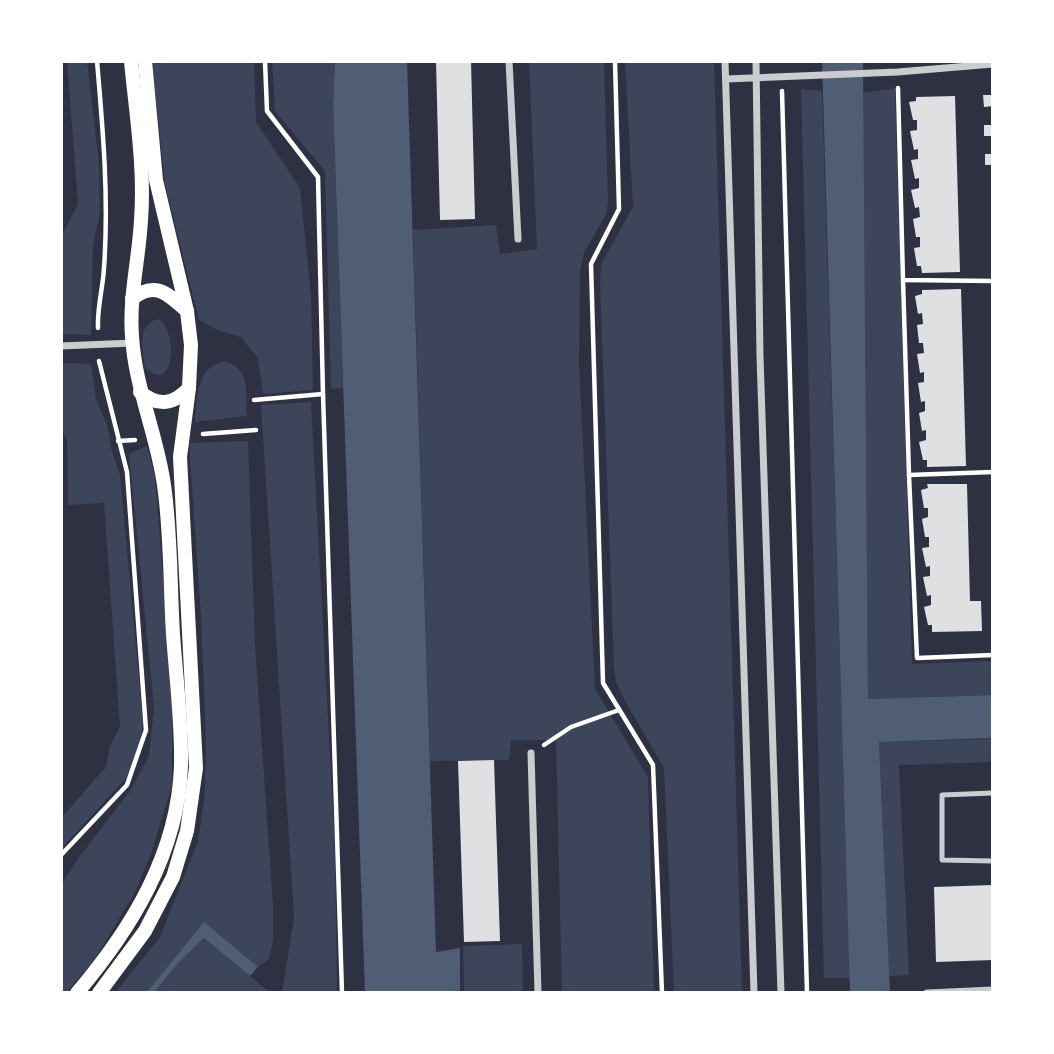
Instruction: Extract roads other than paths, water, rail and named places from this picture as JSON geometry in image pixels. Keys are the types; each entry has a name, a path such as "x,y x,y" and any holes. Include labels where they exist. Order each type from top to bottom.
{"main road":[{"path":"77,993 109,955 139,907 159,865 176,815 181,765 165,488 140,391 132,343 132,299 141,221 142,180 131,61"},
{"path":"100,993 145,931 173,877 187,831 196,768 180,457 189,388 191,345 187,311 156,180 145,61"},
{"path":"132,299 141,291 162,290 187,311"},
{"path":"140,391 150,400 165,403 179,398 189,388"}],"street":[{"path":"509,61 518,239"},
{"path":"725,61 754,993"},
{"path":"756,61 760,356 780,993"},
{"path":"726,79 894,72 993,64"},
{"path":"61,346 132,343"},
{"path":"531,753 538,993"},
{"path":"927,993 993,990"}],"lane":[{"path":"993,793 942,795 942,860 993,861"}]}
